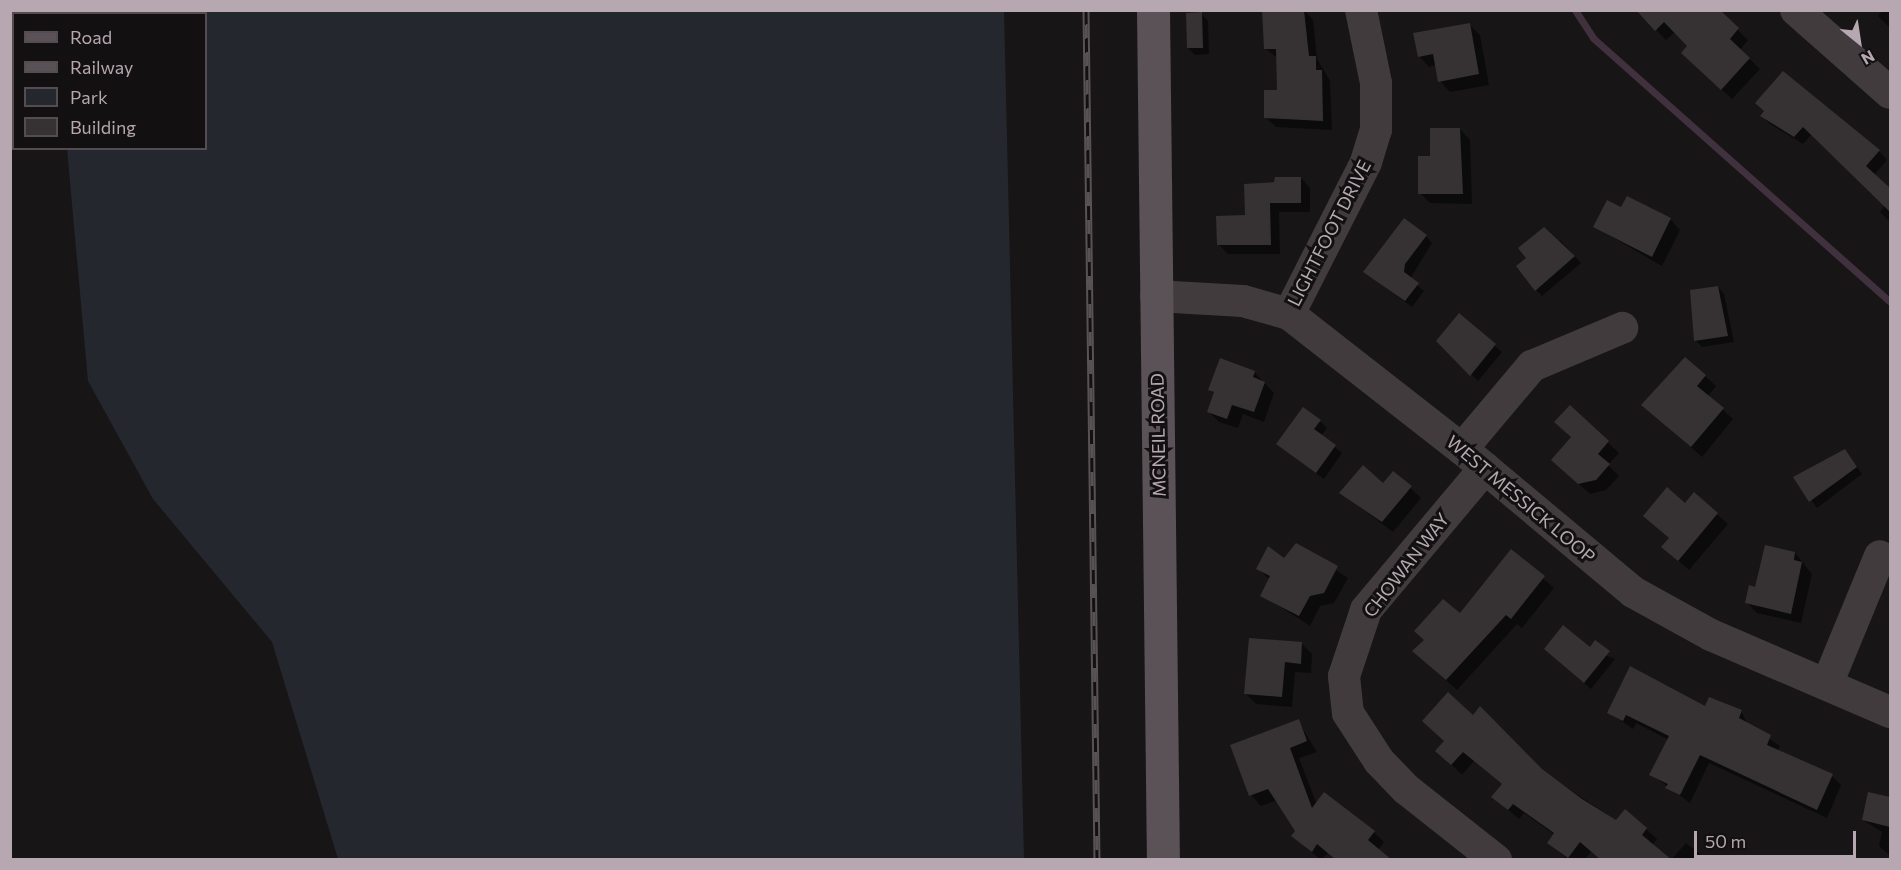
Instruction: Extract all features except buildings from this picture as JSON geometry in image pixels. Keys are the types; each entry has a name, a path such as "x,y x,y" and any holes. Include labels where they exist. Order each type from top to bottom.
{"main road":[{"name":"MCNEIL ROAD","path":"1153,10 1163,860"}],"street":[{"name":"LIGHTFOOT DRIVE","path":"1289,314 1366,162 1376,130 1376,83 1361,10"},
{"path":"1796,10 1890,93"},
{"name":"WEST MESSICK LOOP","path":"1156,296 1243,301 1289,314 1474,458 1633,592 1711,635 1828,682 1890,712"},
{"name":"CHOWAN WAY","path":"1496,860 1379,761 1348,713 1344,676 1366,610 1474,458 1532,366 1622,328"},
{"path":"1828,682 1881,556"}],"green space":[{"path":"76,11 1004,11 1024,859 338,859 272,642 153,499 88,381 67,150 207,150 207,12"}],"waterway":[{"path":"1575,10 1593,38 1890,302"}],"railway":[{"path":"1086,10 1097,860"}]}
